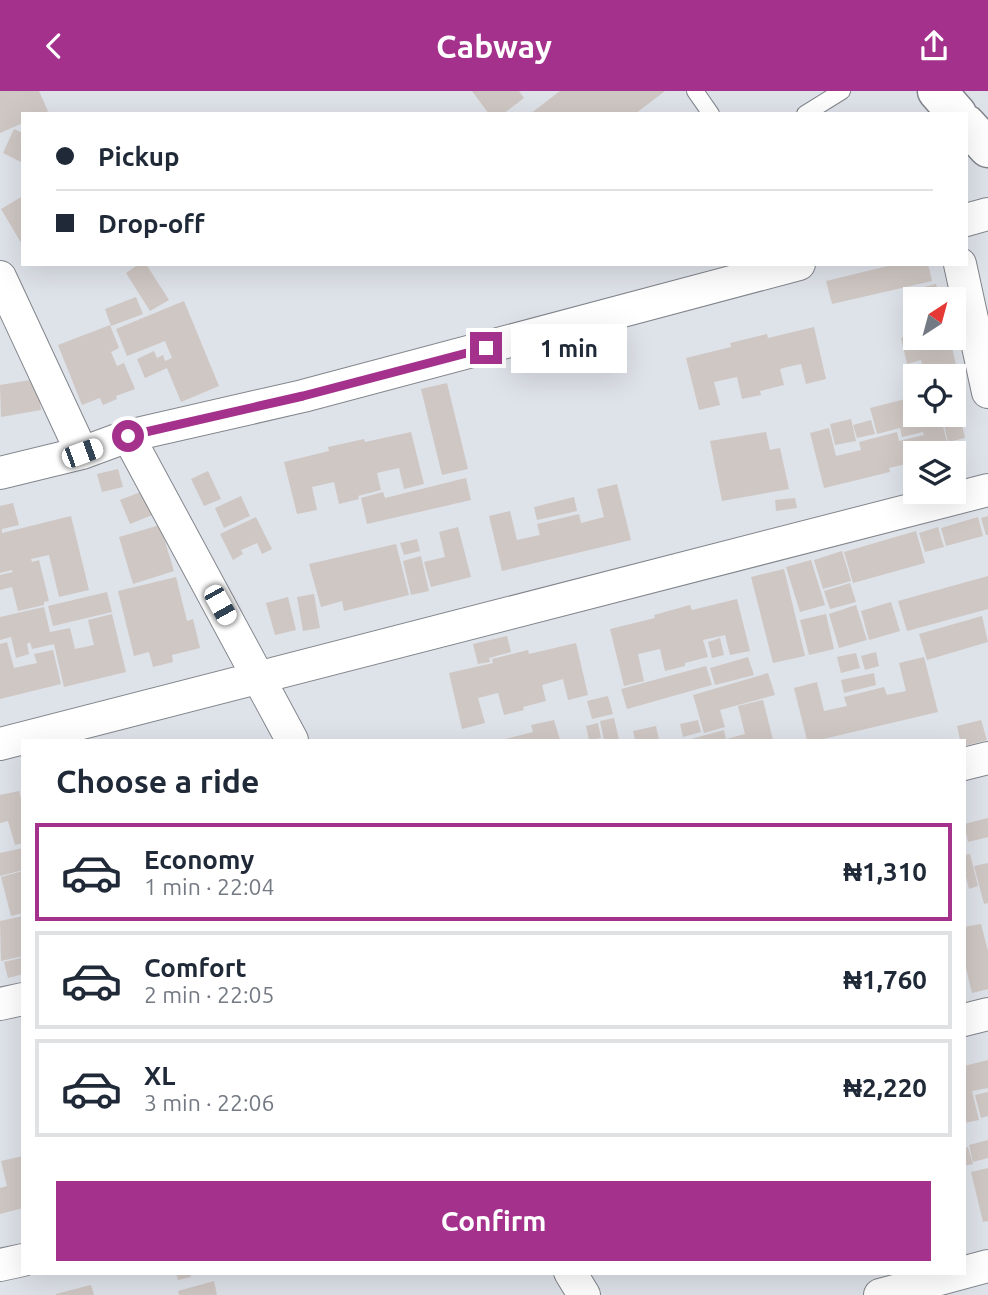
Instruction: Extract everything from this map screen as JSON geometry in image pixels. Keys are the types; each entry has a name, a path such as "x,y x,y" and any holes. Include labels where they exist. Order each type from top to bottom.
{"highway":[{"path":"937,91 955,112"},
{"path":"968,126 988,148"}],"street":[{"path":"968,219 988,214"},
{"path":"0,473 82,453 128,436 303,396 791,266"},
{"path":"960,266 988,392"},
{"path":"0,277 82,453"},
{"path":"128,436 291,739"},
{"path":"0,744 988,490"},
{"path":"966,764 988,758"},
{"path":"0,1004 21,999"},
{"path":"966,1020 988,1014"},
{"path":"0,1265 21,1260"},
{"path":"966,1272 988,1266"},
{"path":"572,1275 583,1295"},
{"path":"880,1295 954,1275"}],"lane":[{"path":"695,91 710,112"},
{"path":"808,112 842,91"}],"building":[{"path":"0,91 39,91 48,111 21,112 21,124 0,133"},
{"path":"472,91 519,91 524,98 506,112 488,112"},
{"path":"560,91 665,91 638,112 533,112"},
{"path":"14,129 21,132 21,162 3,153"},
{"path":"21,197 21,243 1,209"},
{"path":"136,266 147,266 169,300 150,311 126,273"},
{"path":"888,266 928,266 932,281 832,304 826,281"},
{"path":"136,297 143,314 111,326 105,309"},
{"path":"184,301 219,386 181,402 167,368 145,378 137,359 154,351 157,358 163,355 165,361 172,358 165,341 127,356 116,329"},
{"path":"110,325 119,348 111,352 117,366 124,363 135,389 116,396 117,399 103,405 100,398 82,405 58,345"},
{"path":"814,327 826,379 806,384 801,364 787,367 780,369 784,385 760,391 761,395 742,399 737,377 714,382 720,405 699,410 686,358 731,347 730,343 767,334 768,338"},
{"path":"904,350 953,350 956,364 922,364 921,360 907,364"},
{"path":"36,379 41,410 1,417 0,385"},
{"path":"447,383 468,469 442,475 421,389"},
{"path":"903,400 903,427 943,427 947,441 903,441 903,465 889,468 890,472 824,488 810,433 829,428 836,456 861,450 859,442 897,432 899,441 924,435 923,432 902,437 900,428 877,434 870,408"},
{"path":"851,419 856,441 835,445 830,424"},
{"path":"871,420 875,434 857,438 853,425"},
{"path":"945,427 962,427 965,438 948,441"},
{"path":"411,432 424,484 404,489 399,468 377,473 381,490 339,504 334,482 312,487 317,510 297,514 284,462 329,451 328,447"},
{"path":"766,432 770,450 780,448 789,489 722,501 710,441"},
{"path":"118,469 123,487 102,492 97,474"},
{"path":"208,471 221,499 204,506 191,479"},
{"path":"466,478 471,500 367,524 361,498 383,492 385,498"},
{"path":"617,484 631,540 502,571 489,516 510,511 517,540 540,535 537,524 579,514 581,523 604,517 597,489"},
{"path":"143,491 152,515 130,524 120,500"},
{"path":"241,496 250,516 224,528 215,508"},
{"path":"574,497 577,511 537,520 534,507"},
{"path":"795,498 797,508 776,511 775,500"},
{"path":"13,503 19,525 2,529 2,533 71,516 89,590 59,597 49,555 31,559 32,562 39,560 49,601 44,602 44,605 18,611 12,587 0,590 0,575 13,572 0,573 0,506"},
{"path":"988,516 988,535 986,535 981,518"},
{"path":"256,517 272,549 262,554 257,543 241,550 243,554 233,560 220,534"},
{"path":"978,517 983,536 946,546 941,528"},
{"path":"160,525 174,571 133,584 119,537"},
{"path":"458,527 471,577 431,587 424,562 445,557 439,532"},
{"path":"938,527 944,547 925,552 919,533"},
{"path":"916,531 925,563 853,583 844,552"},
{"path":"417,539 420,551 404,555 400,543"},
{"path":"396,544 409,595 344,611 342,601 321,607 309,564"},
{"path":"842,551 851,581 823,589 814,560"},
{"path":"421,556 429,591 411,595 403,561"},
{"path":"811,560 825,605 800,612 786,567"},
{"path":"784,569 805,656 773,663 751,577"},
{"path":"988,576 988,609 907,631 898,601"},
{"path":"176,577 187,621 193,619 200,648 172,655 173,662 153,667 149,652 134,656 118,591"},
{"path":"850,583 856,602 830,609 824,591"},
{"path":"107,592 112,612 53,626 48,606"},
{"path":"314,594 320,628 303,631 297,597"},
{"path":"288,597 296,630 275,635 266,603"},
{"path":"737,599 750,651 730,655 725,635 703,640 708,657 665,671 660,649 638,654 644,681 624,686 610,629 655,618 654,615 690,605 692,610"},
{"path":"891,602 900,631 869,640 861,611"},
{"path":"856,605 867,640 839,648 829,614"},
{"path":"44,607 50,632 70,628 75,649 94,645 88,620 112,614 126,672 64,687 54,644 32,649 30,642 27,644 29,654 16,658 11,637 0,640 0,617"},
{"path":"826,614 834,649 809,655 800,620"},
{"path":"982,616 988,642 927,660 919,634"},
{"path":"507,636 511,652 489,658 490,662 478,664 473,644"},
{"path":"720,638 724,655 712,658 708,642"},
{"path":"7,642 14,668 37,663 34,654 53,650 61,684 0,699 0,644"},
{"path":"576,643 588,695 568,700 563,679 542,685 546,701 504,715 498,693 478,698 485,723 462,729 449,673 493,663 492,659 528,650 529,654"},
{"path":"876,652 879,666 865,670 861,656"},
{"path":"856,653 860,668 841,673 837,657"},
{"path":"748,657 754,675 715,685 710,668"},
{"path":"924,657 938,712 823,739 807,739 794,688 817,682 824,711 847,706 844,697 884,687 887,695 906,691 899,663"},
{"path":"706,666 712,685 627,709 621,689"},
{"path":"768,673 775,695 720,710 725,727 704,733 693,695"},
{"path":"874,673 876,685 844,693 841,680"},
{"path":"608,696 613,714 592,719 587,701"},
{"path":"763,700 773,739 726,739 745,734 738,706"},
{"path":"614,718 619,739 604,739 600,721"},
{"path":"554,720 560,739 505,739 533,732 531,725"},
{"path":"698,720 701,732 683,737 680,724"},
{"path":"981,720 987,740 966,745 966,739 960,739 957,726"},
{"path":"598,723 601,738 589,739 586,726"},
{"path":"656,726 659,739 635,739 633,731"},
{"path":"724,730 726,739 691,739"},
{"path":"19,791 21,844 15,845 8,821 0,823 0,795"},
{"path":"988,818 988,837 968,842 966,824"},
{"path":"21,848 21,871 0,876 0,853"},
{"path":"970,854 978,886 969,889 966,877 966,855"},
{"path":"988,863 988,903 984,904 974,866"},
{"path":"21,872 21,914 11,916 1,877"},
{"path":"21,916 21,956 1,961 0,921"},
{"path":"981,924 988,951 988,989 972,993 966,968 966,927"},
{"path":"21,958 21,975 8,978 4,962"},
{"path":"988,1060 988,1088 972,1091 979,1120 966,1123 966,1066"},
{"path":"988,1092 988,1116 981,1118 975,1095"},
{"path":"988,1140 988,1158 973,1162 969,1145"},
{"path":"966,1148 973,1164 966,1166"},
{"path":"21,1156 21,1209 0,1214 0,1188 7,1186 1,1161"},
{"path":"988,1168 988,1221 983,1222 971,1172"},
{"path":"177,1275 191,1275 191,1277 178,1280"},
{"path":"214,1281 217,1295 179,1295 178,1291"},
{"path":"91,1285 94,1295 56,1295 56,1294"}],"route":[{"path":"128,436 303,396 486,348"}]}
